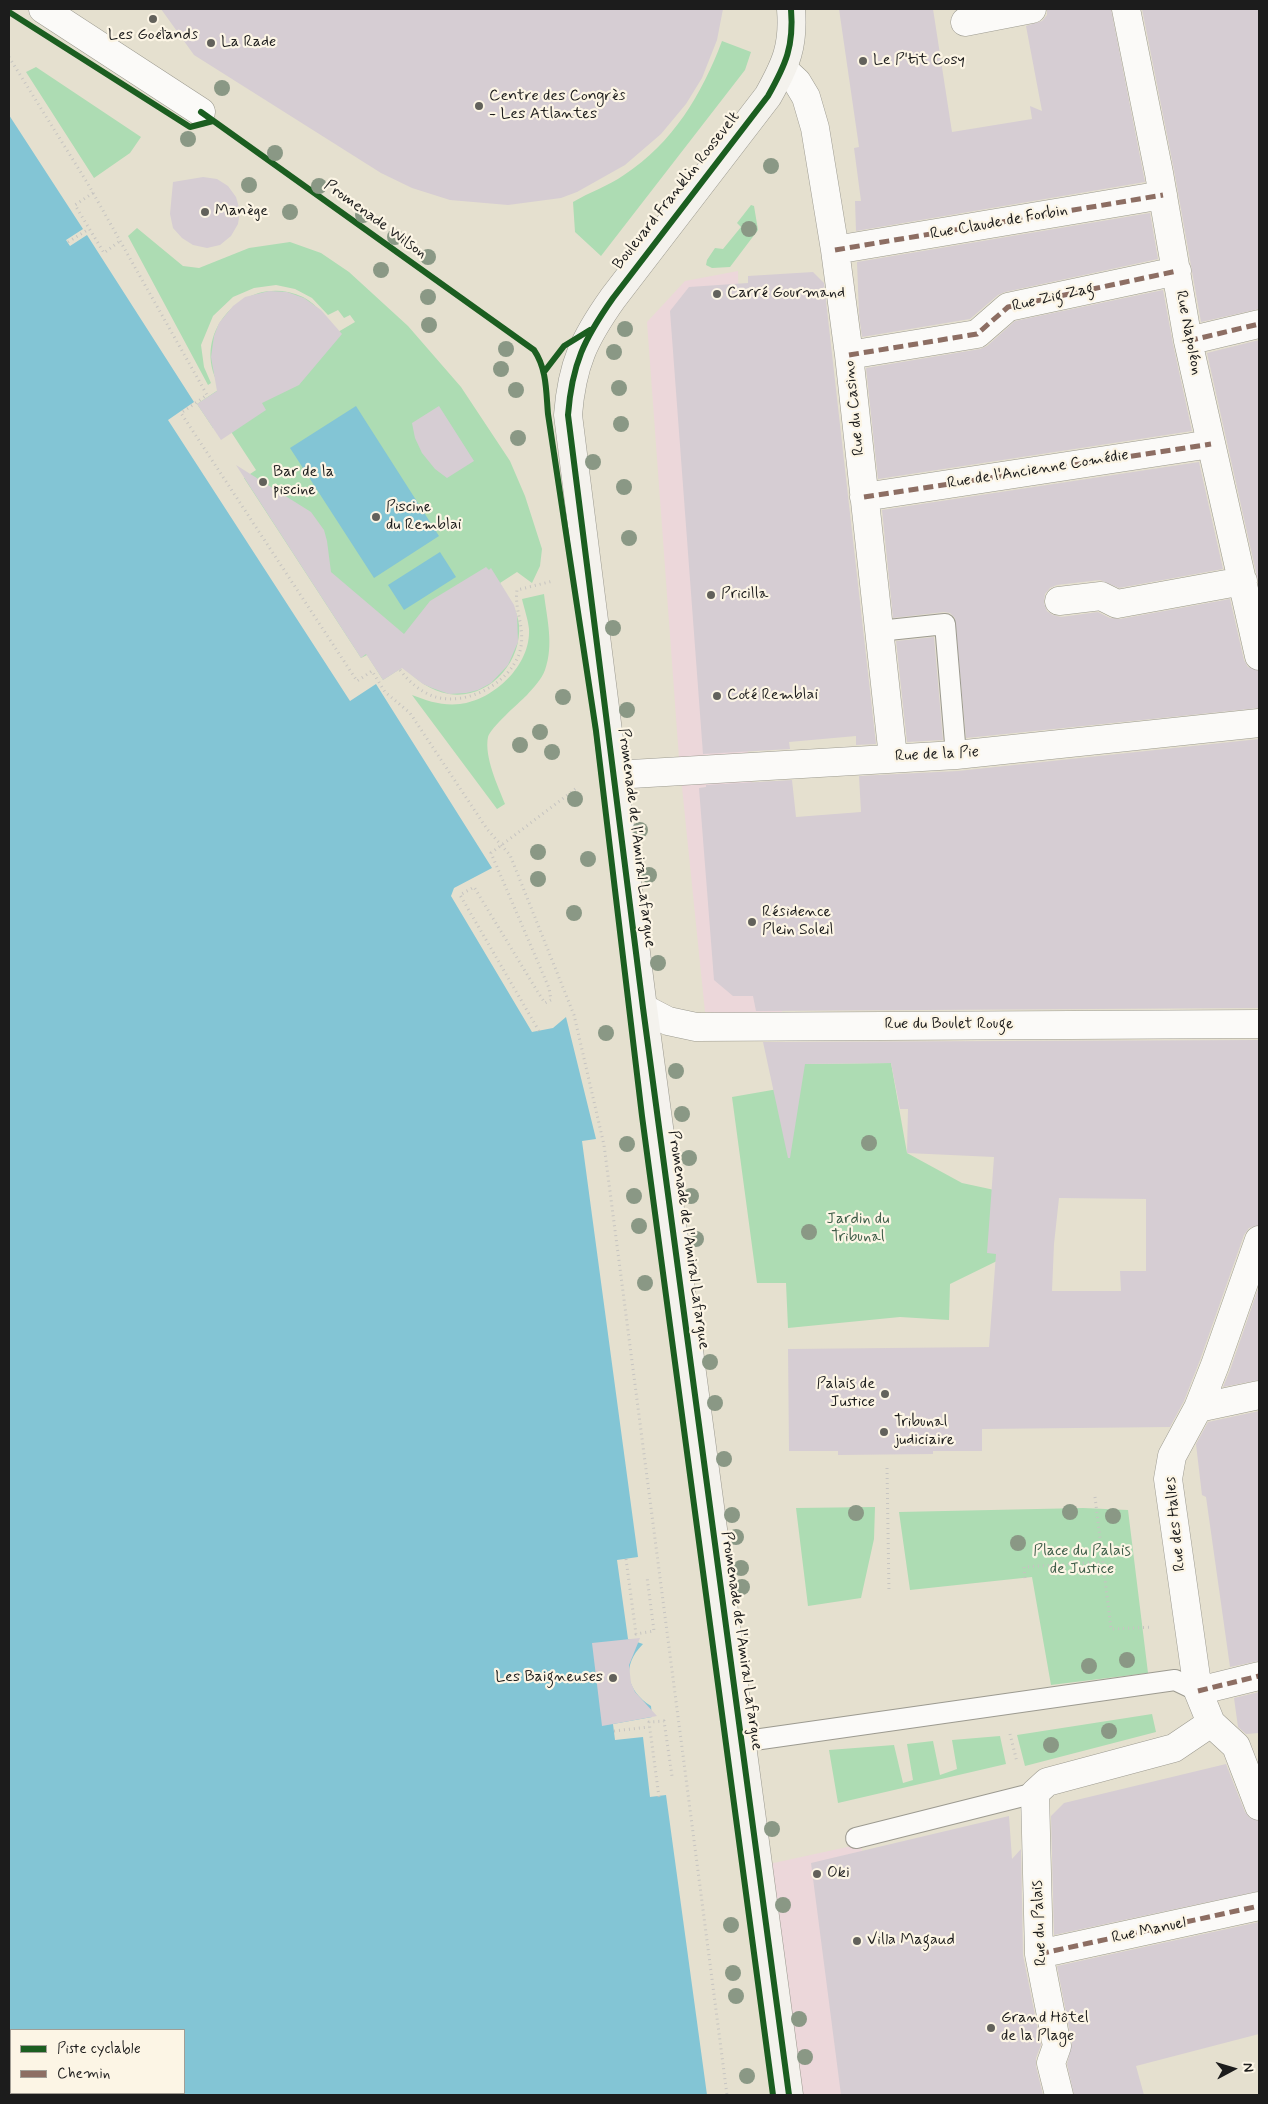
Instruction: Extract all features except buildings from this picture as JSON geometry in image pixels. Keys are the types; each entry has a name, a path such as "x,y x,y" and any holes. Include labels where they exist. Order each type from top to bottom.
{"street":[{"path":"43,9 144,73 200,112"},
{"name":"Boulevard Franklin Roosevelt","path":"570,387 579,356 590,330 768,96 783,69 792,39 791,9"},
{"path":"965,22 1032,9"},
{"name":"Rue Napoléon","path":"1126,9 1163,195 1188,341 1259,656"},
{"name":"Rue du Casino","path":"783,69 798,82 806,96 815,128 835,250 849,354 893,757"},
{"name":"Rue Claude de Forbin","path":"835,250 1163,195"},
{"name":"Rue Zig Zag","path":"849,354 977,334 1008,307 1177,271"},
{"path":"1188,341 1259,324"},
{"name":"Promenade de l'Amiral Lafargue","path":"570,387 568,415 571,448 740,1742 789,2095"},
{"name":"Rue de l'Ancienne Comédie","path":"864,497 1212,444"},
{"path":"1059,601 1101,596 1117,604 1242,580"},
{"name":"Rue de la Pie","path":"614,774 956,755 1259,723"},
{"name":"Rue du Boulet Rouge","path":"643,1008 668,1021 696,1027 1259,1024"},
{"name":"Rue des Halles","path":"1259,1240 1198,1408 1172,1456 1168,1479 1198,1691 1211,1723 1236,1746 1259,1806"},
{"path":"1198,1408 1259,1395"},
{"path":"1198,1691 1259,1676"},
{"path":"1041,1788 1174,1748 1211,1723"},
{"name":"Rue du Palais","path":"1041,1788 1038,1954 1056,2046 1051,2062 1059,2095"},
{"name":"Rue Manuel","path":"1038,1954 1259,1906"}],"lane":[{"path":"879,631 945,624 956,755"},
{"path":"740,1742 1175,1680 1198,1691"},
{"path":"856,1838 1041,1788"}],"path":[{"path":"9,57 17,67 93,194 207,395 181,413 357,681 372,671 385,692 410,713 487,829 510,856 574,1015 604,1144 727,2095"},
{"path":"93,194 75,205 104,253 120,241"},
{"path":"68,242 89,229"},
{"path":"400,670 407,679 427,694 450,698 472,696 492,688 508,673 520,652 522,626 516,598 517,590 560,579"},
{"path":"539,1031 460,895 474,887 545,1003 550,1000 549,988 491,853 580,785"},
{"path":"887,1468 889,1593"},
{"path":"1095,1497 1111,1629 1158,1627"},
{"path":"626,1558 636,1634 654,1631 647,1577"},
{"path":"1025,1578 1024,1567 1102,1562"},
{"path":"658,1797 649,1722 664,1721 672,1776"},
{"path":"614,1731 649,1727"},
{"path":"1010,1731 1018,1768"}],"shaded area":[{"path":"738,271 748,757 783,1018 705,1012 679,758 647,322 685,281"},
{"path":"861,1844 895,2095 799,2095 769,1864"}],"green space":[{"path":"722,41 751,52 745,70 601,256 575,232 573,202 618,179 641,162 671,133 684,116 705,80"},
{"path":"36,67 141,137 130,153 94,178 26,72"},
{"path":"751,205 754,206 758,230 730,267 712,268 706,265 715,248 723,249 741,227 737,223"},
{"name":"Piscine du Remblai","path":"137,228 183,266 199,268 249,248 290,242 321,253 349,272 408,326 461,387 510,461 525,496 542,549 540,566 532,583 517,572 500,583 517,614 519,625 518,639 509,665 490,685 464,694 442,693 424,684 403,667 383,680 367,655 361,658 244,478 256,470 224,421 213,428 197,404 221,388 212,368 211,348 217,329 228,312 243,300 261,292 282,291 303,297 318,308 338,332 355,322 350,315 344,318 338,310 328,315 312,298 295,289 276,285 254,288 233,297 213,316 201,345 204,367 211,383 208,385 128,236"},
{"path":"544,594 549,642 548,661 545,670 535,686 499,722 488,737 487,745 490,762 505,804 497,809 412,695 435,702 460,704 485,696 497,688 517,667 524,655 528,642 529,629 522,599"},
{"name":"Jardin du Tribunal","path":"891,1063 907,1153 962,1183 1013,1194 999,1260 950,1284 949,1320 900,1317 788,1328 786,1283 757,1283 732,1097 778,1089 805,1064"},
{"path":"875,1507 874,1539 861,1598 808,1606 796,1508"},
{"name":"Place du Palais de Justice","path":"1083,1508 1128,1510 1148,1673 1051,1685 1032,1577 910,1590 899,1512"},
{"path":"1152,1714 1156,1732 1025,1766 1017,1735"},
{"path":"1000,1736 1006,1764 838,1803 829,1750 894,1745 903,1783 913,1780 907,1744 933,1741 940,1775 957,1769 952,1740"}],"water":[{"path":"9,115 83,229 66,240 70,246 87,235 194,402 168,420 350,701 376,684 492,868 454,888 451,896 532,1032 553,1028 566,1017 596,1139 582,1141 638,1557 617,1560 628,1639 643,1644 631,1661 629,1677 636,1693 651,1706 652,1717 613,1724 615,1740 643,1737 650,1797 666,1795 707,2095 9,2095"},
{"path":"356,406 439,536 374,578 290,448"},
{"path":"440,552 456,577 404,610 388,585"}],"marked path":[{"path":"835,250 1163,195"},
{"path":"849,355 977,334 1008,307 1177,271"},
{"path":"1188,341 1259,324"},
{"path":"864,497 1211,444"},
{"path":"1198,1691 1259,1676"},
{"path":"1039,1954 1259,1906"}],"cycle path":[{"path":"789,2095 643,1008 568,415 576,366 594,326 613,298 768,96 784,64 790,44 791,9"},
{"path":"9,12 190,127 213,121"},
{"name":"Promenade Wilson","path":"201,112 534,350 541,365 545,381 548,414 596,731 642,1116 773,2095"},
{"path":"544,372 564,346 590,330"}],"place":[{"name":"Les Goëlands","path":"153,19"},
{"name":"La Rade","path":"211,43"},
{"name":"Le P'tit Cosy","path":"863,61"},
{"name":"Centre des Congrès - Les Atlantes","path":"479,106"},
{"name":"Manège","path":"205,212"},
{"name":"Carré Gourmand","path":"717,294"},
{"name":"Bar de la piscine","path":"263,482"},
{"name":"Piscine du Remblai","path":"376,517"},
{"name":"Pricilla","path":"711,595"},
{"name":"Coté Remblai","path":"717,696"},
{"name":"Résidence Plein Soleil","path":"752,922"},
{"name":"Palais de Justice","path":"885,1394"},
{"name":"Tribunal judiciaire","path":"884,1432"},
{"name":"Les Baigneuses","path":"613,1678"},
{"name":"Oki","path":"817,1874"},
{"name":"Villa Magaud","path":"857,1941"},
{"name":"Grand Hôtel de la Plage","path":"991,2028"}]}
